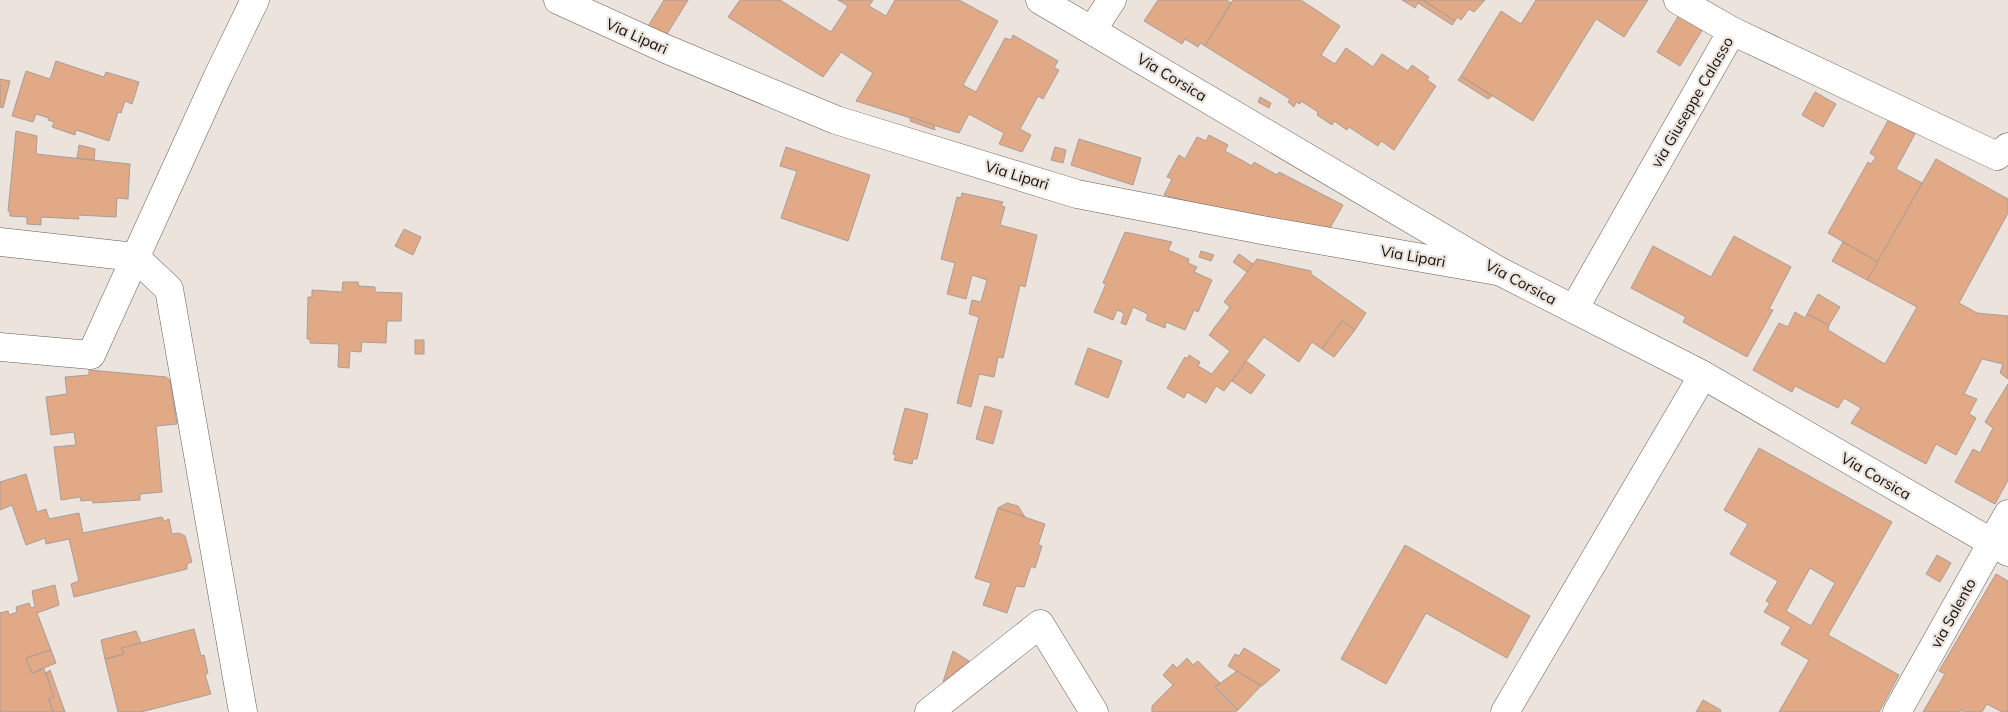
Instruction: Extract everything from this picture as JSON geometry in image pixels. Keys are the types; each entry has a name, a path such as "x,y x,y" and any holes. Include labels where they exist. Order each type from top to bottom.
{"street":[{"path":"0,347 91,355 255,0"},
{"name":"Via Lipari","path":"558,0 666,49 836,120 1077,194 1267,231 1499,271"},
{"name":"Via Corsica","path":"1040,0 1499,271 1702,374 2000,548"},
{"path":"1092,30 1112,0"},
{"path":"1678,0 1732,31"},
{"name":"via Giuseppe Calasso","path":"1574,309 1732,31 2004,155"},
{"path":"0,242 135,257 169,289 243,712"},
{"path":"1505,712 1702,374"},
{"name":"via Salento","path":"1897,712 2000,548 2008,514"},
{"path":"929,712 1040,624 1094,712"}],"building":[{"path":"664,0 688,0 667,34 647,28"},
{"path":"740,0 780,0 831,32 848,6 838,0 873,0 869,6 886,16 895,0 959,0 998,21 963,85 976,92 1005,38 1011,40 1013,35 1058,61 1054,68 1059,70 1043,99 1038,96 1020,129 1031,135 1022,152 999,144 1004,133 969,114 959,133 856,101 873,73 841,52 823,77 728,17"},
{"path":"1158,0 1227,0 1231,3 1205,46 1200,43 1198,47 1185,39 1182,44 1144,21"},
{"path":"1233,0 1301,0 1340,26 1321,55 1335,64 1346,48 1373,67 1382,54 1408,71 1412,65 1429,77 1427,80 1436,86 1394,150 1381,141 1378,146 1349,127 1347,130 1334,121 1332,125 1317,115 1318,112 1301,101 1300,104 1296,102 1294,107 1288,102 1290,99 1205,46"},
{"path":"1402,0 1420,0 1415,8"},
{"path":"1420,0 1423,0 1455,21 1452,25 1418,3"},
{"path":"1423,0 1485,0 1474,12 1469,9 1461,20 1457,17 1455,21"},
{"path":"1536,0 1648,0 1624,37 1596,19 1533,121 1461,76 1501,11 1521,24"},
{"path":"1679,15 1703,29 1680,66 1657,52"},
{"path":"56,61 104,77 106,72 139,82 132,104 125,101 121,113 118,112 109,141 76,130 75,135 52,127 54,122 48,120 49,118 36,114 33,122 12,116 26,71 50,79"},
{"path":"1461,76 1492,96 1488,99 1458,80"},
{"path":"0,79 10,81 3,108 0,107"},
{"path":"1815,92 1836,104 1823,127 1802,115"},
{"path":"1260,97 1271,103 1269,108 1258,102"},
{"path":"911,117 934,125 935,130 910,121"},
{"path":"1889,119 1915,134 1896,169 1922,183 1878,262 1828,233 1868,162 1871,164 1876,157 1870,153"},
{"path":"16,131 37,136 36,154 130,164 128,199 117,198 116,217 78,215 79,219 41,217 41,225 27,224 27,217 10,216 10,211 8,211"},
{"path":"1209,135 1228,145 1225,151 1252,166 1254,162 1277,175 1279,172 1343,205 1325,237 1164,195 1172,179 1167,177 1179,155 1185,159 1197,137 1206,141"},
{"path":"1079,139 1141,158 1133,185 1071,165"},
{"path":"79,145 95,149 94,160 77,158"},
{"path":"786,147 870,175 848,241 781,218 797,171 780,166"},
{"path":"1055,147 1066,150 1063,163 1051,160"},
{"path":"1936,159 2008,199 2008,213 1959,303 1977,313 2008,316 2008,379 2000,373 2003,364 1982,359 1964,394 1977,399 1969,414 1976,418 1956,455 1936,444 1926,464 1851,423 1861,408 1844,398 1838,408 1795,386 1792,392 1753,370 1779,323 1788,327 1795,312 1805,318 1807,314 1829,325 1828,330 1885,364 1917,307 1867,280"},
{"path":"962,193 1003,202 1001,206 1005,207 1000,225 1037,235 1025,287 1020,285 1003,358 998,357 994,377 979,374 971,407 957,403 979,317 969,314 972,300 981,302 987,280 972,275 966,299 947,294 955,263 941,259 957,197 961,198"},
{"path":"404,229 421,237 413,255 395,246"},
{"path":"1125,232 1172,242 1168,250 1189,259 1188,263 1197,267 1194,272 1212,280 1198,312 1194,310 1185,330 1166,322 1165,328 1146,320 1148,314 1133,307 1126,325 1121,323 1124,313 1117,310 1113,320 1094,312 1106,284 1103,283"},
{"path":"1734,236 1791,267 1769,309 1773,310 1747,357 1683,322 1686,317 1631,288 1653,246 1711,277"},
{"path":"1843,242 1878,262 1867,280 1832,261"},
{"path":"1201,251 1214,255 1211,261 1199,257"},
{"path":"1239,254 1253,264 1247,272 1233,262"},
{"path":"1257,259 1311,271 1311,274 1366,313 1355,330 1342,321 1322,349 1312,342 1299,362 1264,337 1224,391 1216,386 1206,403 1187,392 1184,398 1167,388 1185,357 1187,359 1189,355 1200,362 1198,366 1212,374 1230,351 1209,335 1230,307 1224,302"},
{"path":"343,282 358,282 359,286 375,287 375,292 402,293 401,321 387,321 386,343 362,342 361,352 350,351 349,368 338,367 339,344 310,343 310,339 307,339 308,297 312,297 312,290 342,292"},
{"path":"1818,294 1840,307 1829,325 1807,314"},
{"path":"1342,321 1355,330 1334,357 1322,349"},
{"path":"415,340 424,340 424,354 415,354"},
{"path":"1088,348 1122,361 1108,398 1075,384"},
{"path":"1246,361 1265,375 1251,394 1232,381"},
{"path":"89,370 166,377 170,380 177,424 156,426 162,492 140,494 140,500 93,503 92,500 81,501 80,497 61,500 54,447 76,445 74,432 51,435 46,397 67,394 65,377 89,375"},
{"path":"2008,384 2008,480 1995,504 1955,482 1973,449 1980,453 1993,428 1985,422"},
{"path":"985,406 1002,411 993,444 976,439"},
{"path":"905,408 928,414 917,459 913,459 912,464 894,460 896,455 893,454"},
{"path":"1759,448 1892,522 1828,635 1899,675 1879,712 1779,712 1809,660 1781,644 1791,627 1764,612 1770,603 1766,601 1778,581 1730,554 1748,524 1724,510","holes":["1810,568 1835,583 1811,626 1786,611"]},
{"path":"26,474 37,512 46,509 49,519 79,513 83,533 162,517 164,521 169,519 172,534 179,533 185,536 192,562 187,564 187,569 74,597 71,584 79,581 69,539 46,544 45,538 26,545 12,505 0,510 0,482"},
{"path":"1007,503 1018,506 1025,517 998,508"},
{"path":"998,508 1045,524 1038,545 1042,546 1035,568 1031,566 1024,587 1016,586 1007,613 983,605 991,583 975,578"},
{"path":"1405,545 1530,616 1507,658 1426,613 1386,684 1341,659"},
{"path":"1937,555 1951,563 1940,582 1926,574"},
{"path":"1996,574 2008,581 2008,712 2002,712 1987,704 1982,712 1964,712 1961,710 1960,712 1923,712 1945,674 1939,671"},
{"path":"55,585 59,605 37,613 51,650 26,658 32,673 44,669 55,697 49,699 53,712 0,712 0,613 8,611 9,615 17,612 16,607 29,603 31,608 35,607 32,591"},
{"path":"194,629 201,656 204,655 208,673 205,675 211,694 141,712 118,712 105,659 124,654 121,648"},
{"path":"136,631 141,643 121,648 124,654 105,659 101,640"},
{"path":"1244,648 1280,670 1262,686 1228,666 1235,654 1239,656"},
{"path":"51,650 56,663 32,673 26,658"},
{"path":"953,651 969,661 943,682"},
{"path":"1187,658 1193,665 1198,661 1220,683 1215,687 1238,710 1235,712 1152,712 1152,706 1173,685 1163,675 1173,664 1177,668"},
{"path":"50,670 65,712 53,712 49,699 54,697 46,673"},
{"path":"1237,671 1261,686 1238,710 1215,687"},
{"path":"1703,700 1721,710 1720,712 1696,712"}]}
